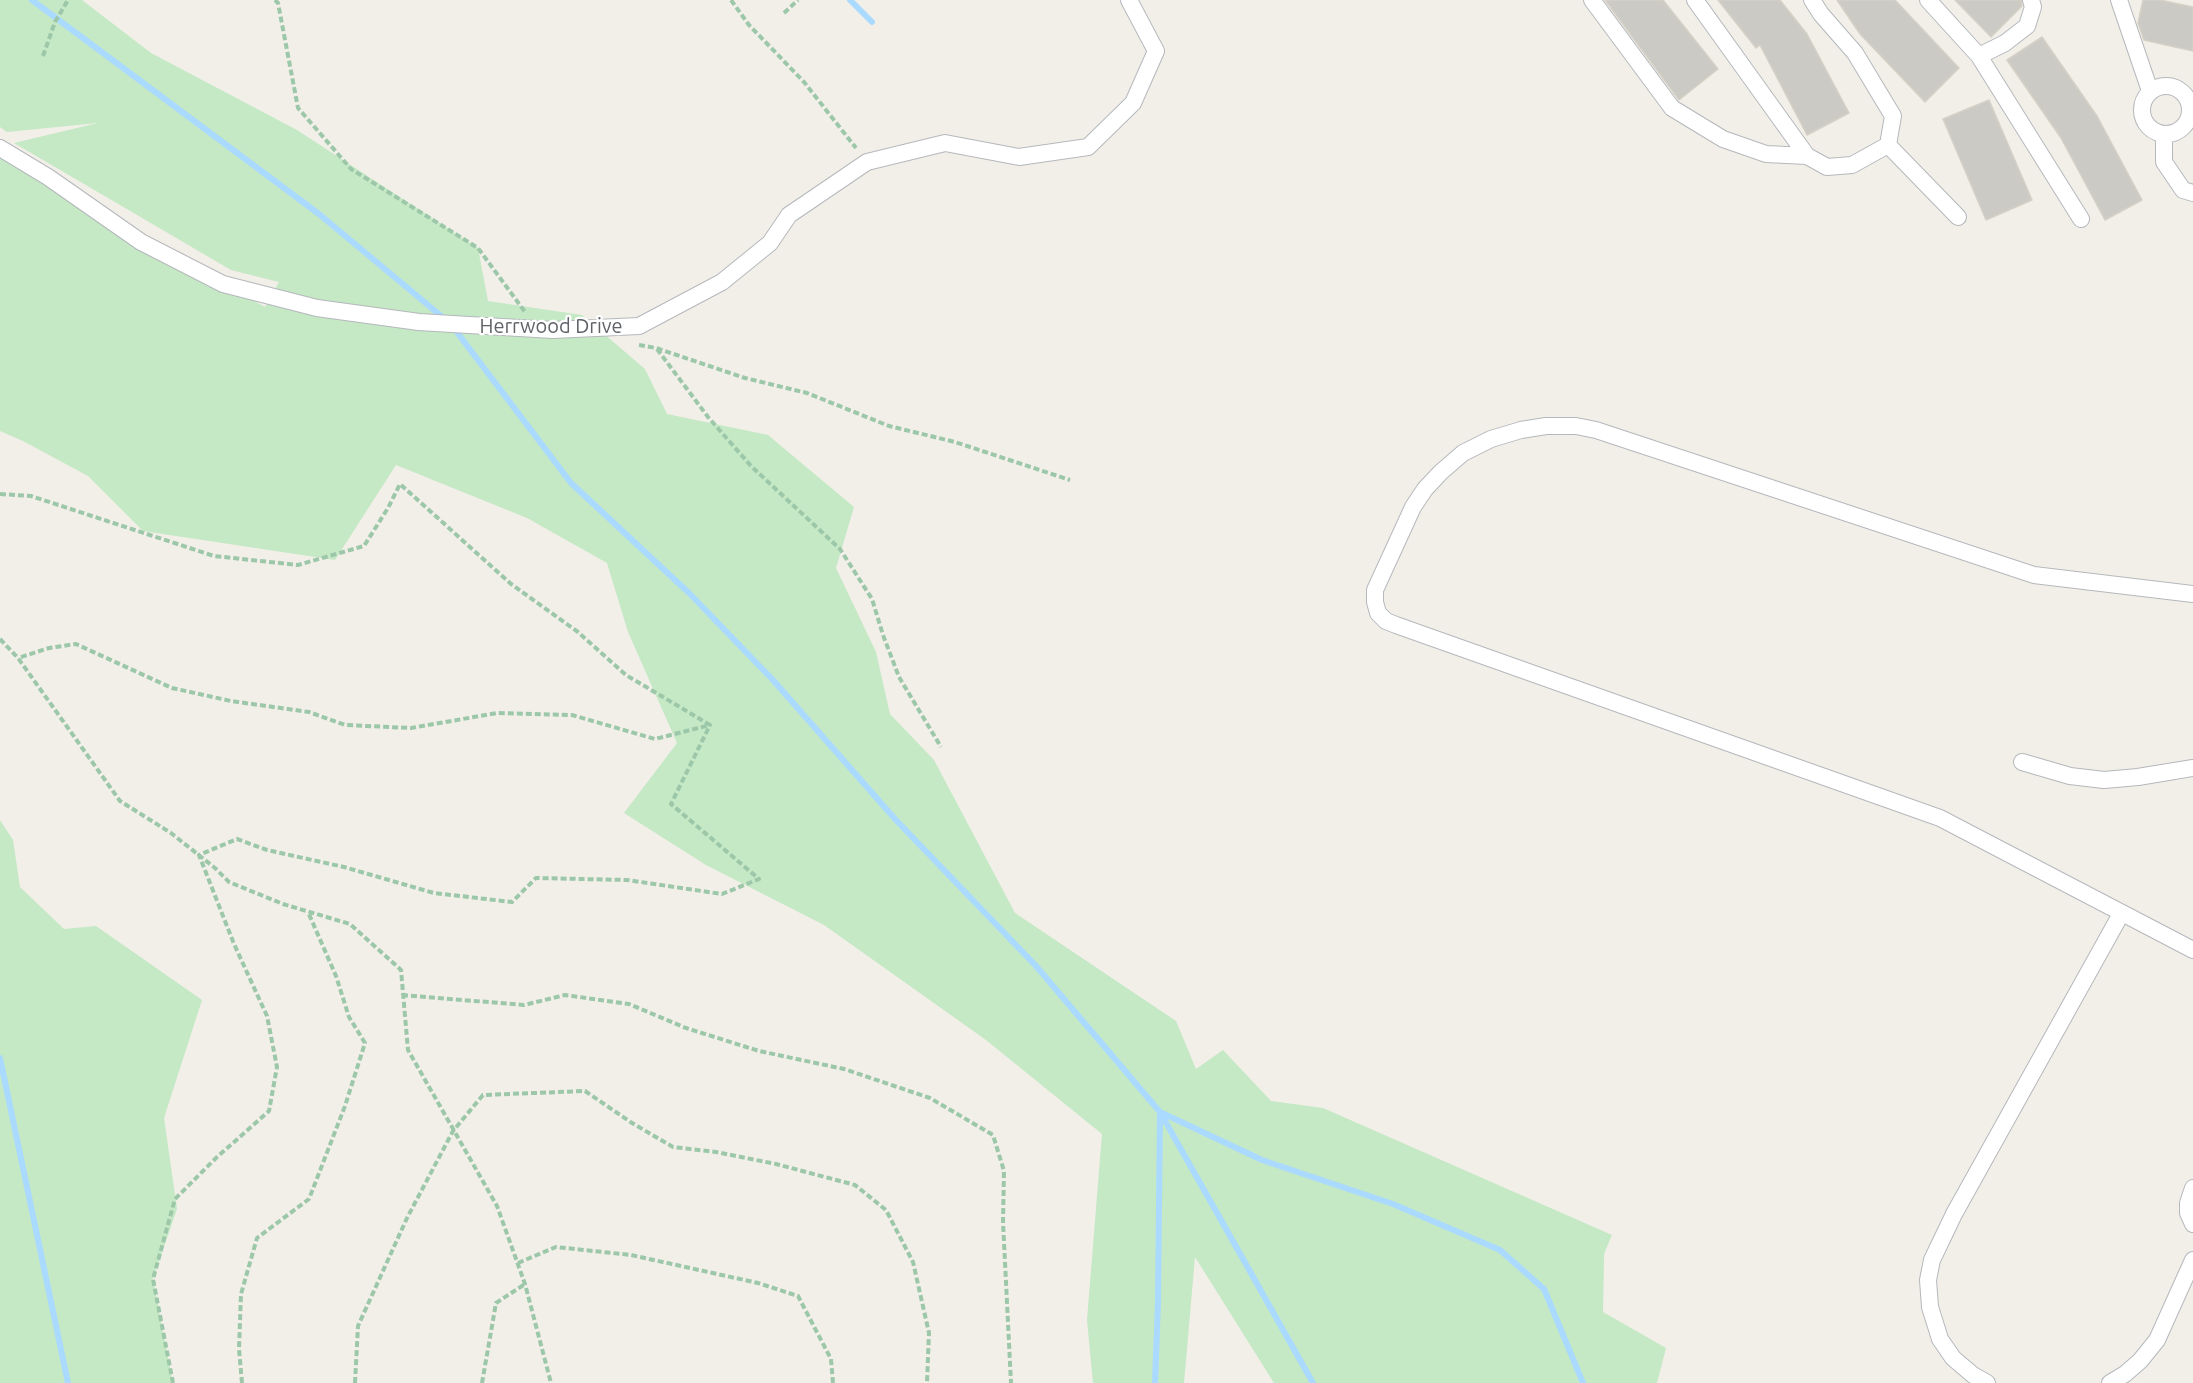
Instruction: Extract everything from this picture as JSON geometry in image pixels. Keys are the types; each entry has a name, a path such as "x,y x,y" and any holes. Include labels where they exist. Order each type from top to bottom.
{"street":[{"name":"Herrwood Drive","path":"0,148 48,177 141,242 223,284 317,308 419,322 537,329 639,326 722,282 770,243 789,215 867,162 945,143 1019,157 1088,147 1133,103 1156,51 1129,0"},
{"path":"1592,0 1672,108 1723,139 1766,154 1807,156"},
{"path":"1695,0 1807,156 1827,167 1852,165 1888,145"},
{"path":"1812,0 1821,14 1856,53 1893,116 1888,145"},
{"path":"1928,0 1979,56 2080,219"},
{"path":"1979,56 2006,43 2027,26 2033,7 2031,0"},
{"path":"2119,0 2150,91"},
{"path":"2170,85 2180,89 2187,97 2192,106 2190,115 2181,130 2173,134 2164,134 2155,132 2148,126 2143,118 2142,108 2144,99 2150,91 2159,86 2170,85"},
{"path":"2164,134 2164,162 2182,190 2193,193"},
{"path":"1888,145 1958,217"},
{"path":"2193,594 2034,575 1596,430 1576,426 1546,426 1521,430 1491,439 1463,453 1441,472 1425,489 1413,507 1376,590 1375,602 1378,613 1386,621 1396,625 1940,818 2193,950"},
{"path":"2022,762 2070,776 2103,780 2193,768"},
{"path":"1987,1383 1973,1375 1953,1358 1940,1339 1930,1307 1928,1280 1932,1260 1954,1214 2121,914"},
{"path":"2193,1188 2188,1203 2188,1213 2193,1224"},
{"path":"2110,1383 2140,1361 2157,1340 2193,1260"}],"path":[{"path":"43,56 56,22 68,0"},
{"path":"275,0 278,3 298,108 351,170 478,248 537,329"},
{"path":"731,0 749,25 804,82 867,162"},
{"path":"784,13 798,0"},
{"path":"941,747 899,677 882,635 872,599 840,549 751,466 708,417 656,348 745,378 807,393 889,426 955,442 1070,480"},
{"path":"0,494 31,496 214,556 298,565 364,546 400,484 511,584 578,632 626,675 710,725"},
{"path":"0,639 18,658 120,801 171,833 229,882 283,904 350,924 401,970 408,1050 496,1206 525,1284 551,1383"},
{"path":"18,658 49,648 76,644 172,688 231,701 309,712 345,725 411,728 497,713 573,715 655,739 710,725"},
{"path":"199,855 237,839 267,850 344,867 434,892 512,902 536,878 627,880 722,894 759,879 671,804 710,725"},
{"path":"173,1383 153,1279 176,1200 216,1158 269,1111 277,1067 267,1016 234,944 199,855"},
{"path":"242,1383 239,1348 241,1294 257,1238 309,1199 345,1106 365,1043 349,1017 336,976 308,912"},
{"path":"402,995 524,1005 565,995 629,1004 686,1028 759,1051 844,1069 930,1098 993,1135 1004,1171 1003,1222 1011,1383"},
{"path":"356,1383 358,1326 407,1218 453,1131 483,1095 585,1091 632,1123 674,1147 716,1152 776,1164 855,1185 886,1210 913,1262 929,1333 927,1383"},
{"path":"518,1263 556,1247 631,1255 758,1284 798,1296 831,1359 834,1383"},
{"path":"482,1383 496,1303 525,1284"}],"green space":[{"path":"0,0 82,0 151,53 297,130 478,248 488,301 582,315 645,369 667,414 768,435 854,507 836,568 876,652 890,714 934,760 1015,913 1176,1021 1196,1069 1223,1050 1271,1101 1323,1108 1612,1235 1604,1254 1603,1312 1666,1348 1657,1383 1274,1383 1195,1257 1184,1383 1093,1383 1087,1320 1102,1134 986,1040 824,925 706,865 624,813 677,743 628,632 607,563 527,518 396,465 335,560 143,531 88,476 0,431 0,148 223,284 265,307 279,282 231,270 14,143 98,123 7,132 0,127"},
{"path":"0,820 13,840 20,887 64,929 96,926 202,1000 164,1118 177,1209 153,1279 173,1383 0,1383"}],"building":[{"path":"1605,0 1663,0 1718,69 1679,100"},
{"path":"1718,0 1780,0 1807,34 1849,113 1807,135 1760,45 1756,48"},
{"path":"1837,0 1895,0 1959,68 1925,102 1860,34"},
{"path":"1955,0 2021,0 2022,6 1991,37"},
{"path":"2143,0 2160,0 2193,7 2193,51 2144,40 2138,23"},
{"path":"2042,37 2097,116 2142,200 2105,220 2061,138 2007,60"},
{"path":"1989,100 2032,200 1986,220 1943,119"}],"waterway":[{"path":"32,0 319,214 446,320"},
{"path":"850,0 872,22"},
{"path":"453,327 571,483 689,593 773,680 895,819 1036,966 1160,1112 1155,1383"},
{"path":"0,1058 68,1383"},
{"path":"1160,1112 1262,1160 1393,1204 1500,1250 1544,1289 1583,1383"},
{"path":"1160,1112 1313,1383"}]}
